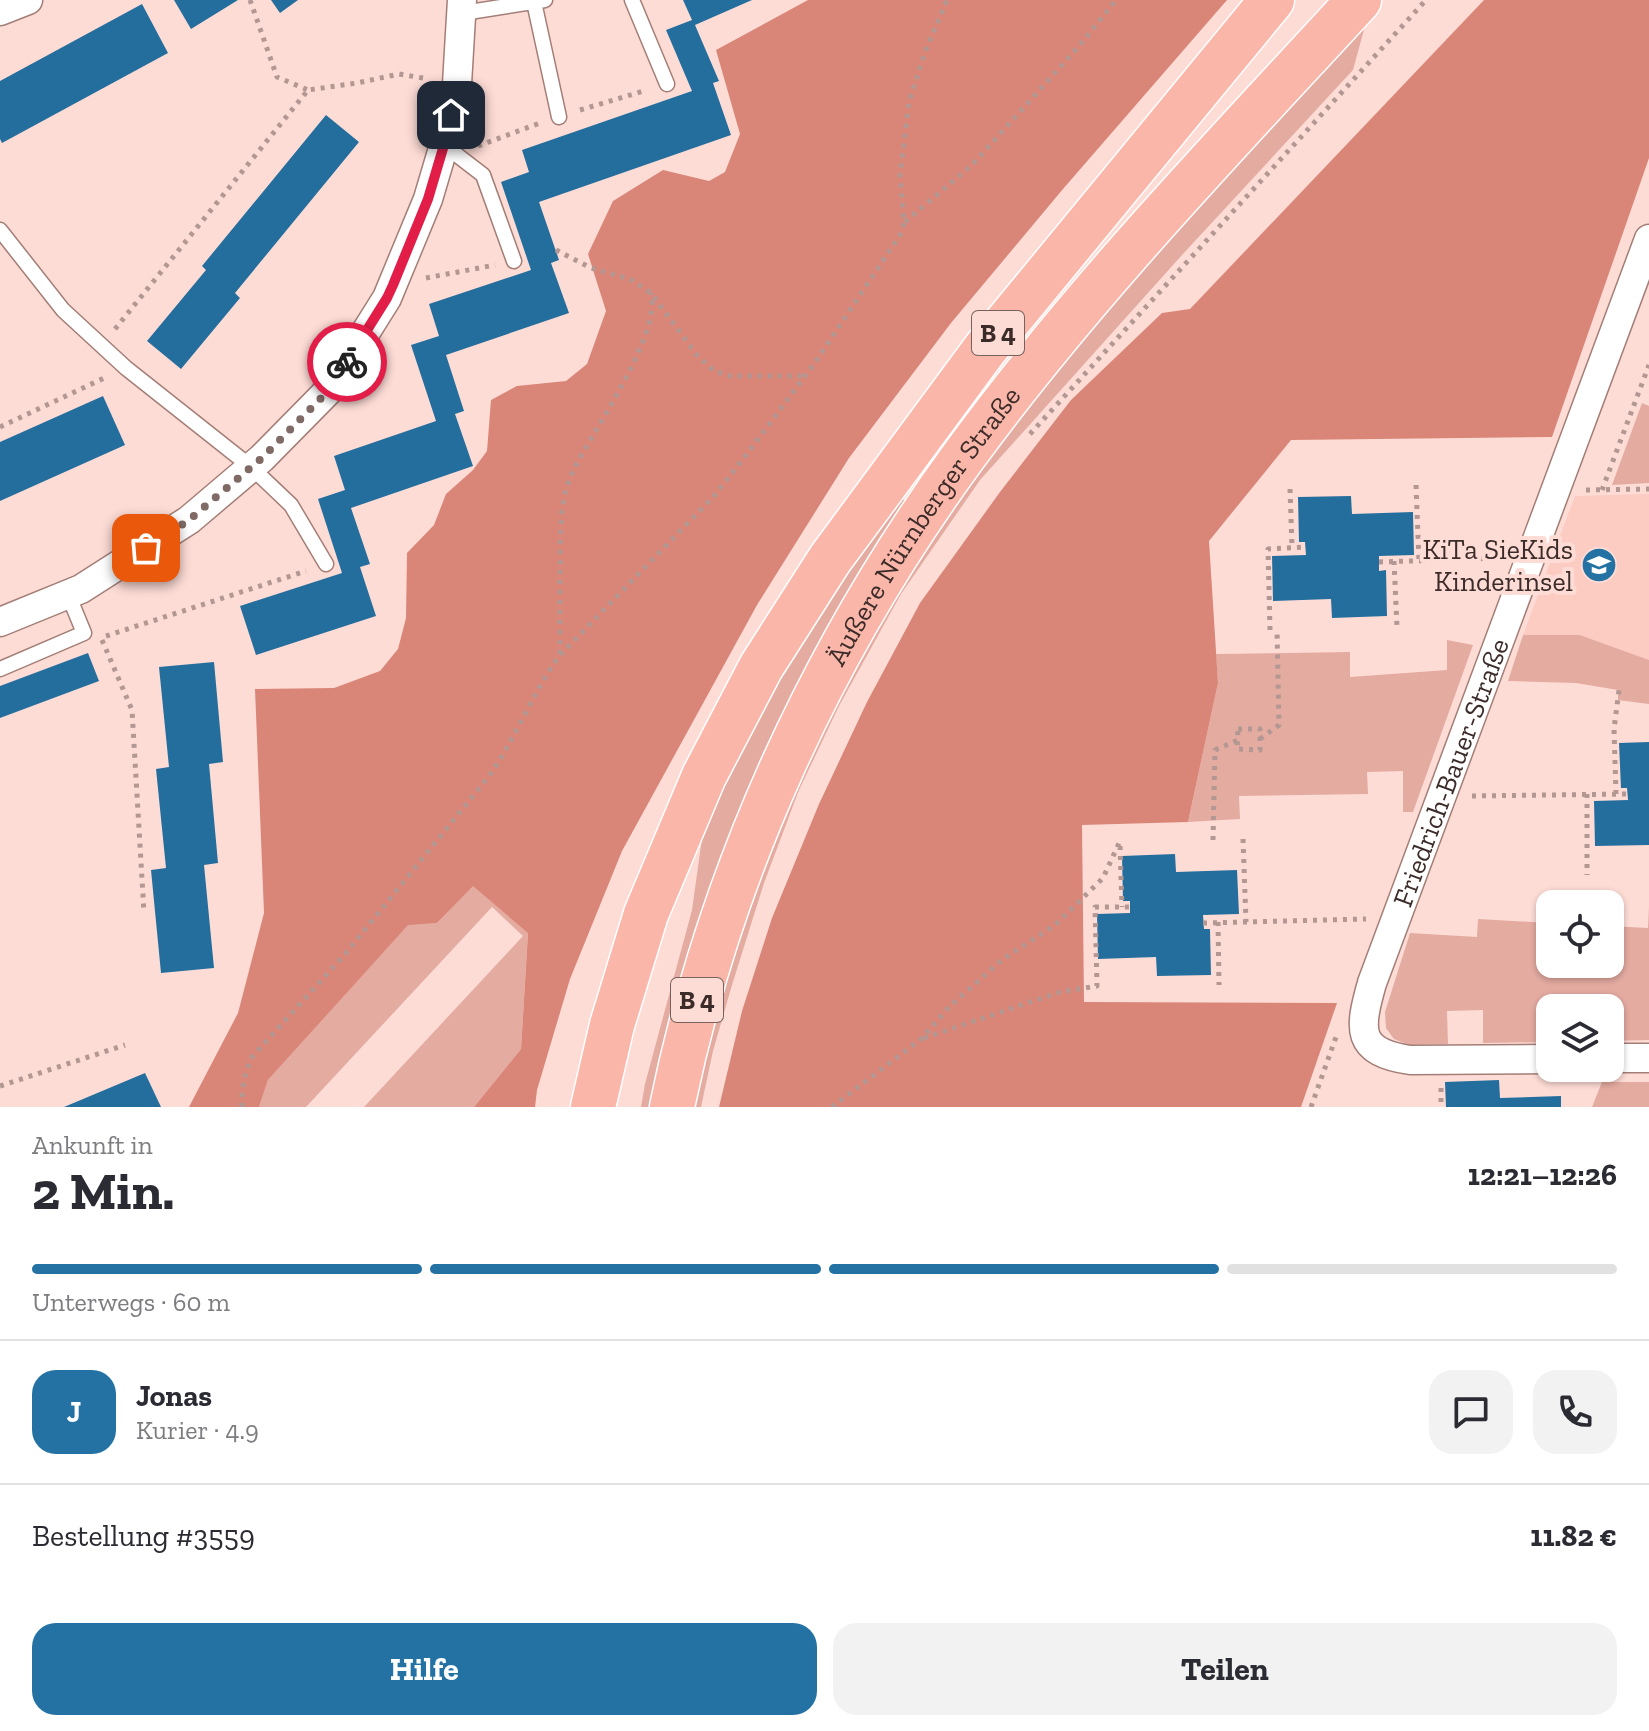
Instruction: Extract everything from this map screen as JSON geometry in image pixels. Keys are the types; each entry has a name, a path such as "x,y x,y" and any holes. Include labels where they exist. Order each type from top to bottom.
{"highway":[{"name":"Äußere Nürnberger Straße","path":"593,1107 612,1025 646,914 704,776 761,667 830,559 985,349 1272,0"},
{"name":"Äußere Nürnberger Straße","path":"672,1107 696,1005 730,895 785,759 837,653 905,542 963,456 1062,330 1168,208 1359,0"}],"street":[{"path":"0,11 28,0"},
{"path":"0,622 81,589 189,520 251,467 330,389 387,298 428,199 457,84 462,6"},
{"name":"Friedrich-Bauer-Straße","path":"1536,1059 1410,1060 1393,1057 1378,1052 1368,1042 1364,1027 1365,1008 1649,239"},
{"path":"1624,1058 1649,1058"}],"lane":[{"path":"632,0 667,84"},
{"path":"462,6 540,1 559,117"},
{"path":"444,145 483,175 514,261"},
{"path":"0,230 63,310 126,368 251,467 291,505 326,564"},
{"path":"0,669 84,633 68,594"}],"path":[{"path":"250,0 277,77 308,90 399,74 457,84"},
{"path":"242,1107 242,1083 252,1057 346,953 489,776 560,655 714,496 805,376 881,266 904,223 900,175 909,102 925,52 947,0"},
{"path":"904,223 972,165 1080,45 1116,0"},
{"path":"1026,439 1426,0"},
{"path":"102,345 308,90"},
{"path":"556,250 591,268 630,279 651,293 696,354 714,371 731,376 805,376"},
{"path":"393,285 514,261"},
{"path":"560,655 560,528 565,499 572,473 607,414 646,335 653,308 651,293"},
{"path":"1602,490 1649,365"},
{"path":"0,427 126,368"},
{"path":"1416,485 1419,561"},
{"path":"1290,489 1292,547"},
{"path":"1556,491 1649,489"},
{"path":"1270,630 1268,549 1306,547"},
{"path":"1379,562 1531,556"},
{"path":"1394,561 1397,627"},
{"path":"144,913 132,710 101,637 326,564"},
{"path":"1260,739 1279,725 1277,630"},
{"path":"1616,794 1614,729 1619,690"},
{"path":"1238,729 1260,729 1260,750 1237,749 1238,740 1238,729"},
{"path":"1213,840 1215,750 1238,740"},
{"path":"1587,794 1587,875"},
{"path":"1442,797 1627,794"},
{"path":"1243,839 1246,922"},
{"path":"832,1107 921,1039 950,1006 1003,959 1055,925 1103,878 1120,841 1122,907"},
{"path":"921,1039 1060,992 1097,986 1095,907 1130,907"},
{"path":"1203,923 1396,919"},
{"path":"1218,922 1219,985"},
{"path":"1311,1107 1340,1025"},
{"path":"0,1086 125,1045"}],"shaded area":[{"path":"808,0 1227,0 951,323 849,458 757,605 622,851 570,979 537,1090 535,1107 474,1107 521,1049 528,933 473,886 437,923 408,925 268,1080 259,1107 189,1107 238,1013 264,913 255,689 334,688 380,671 398,649 406,618 407,553 434,525 446,494 473,470 487,451 491,400 517,386 566,381 587,364 606,311 588,254 613,201 663,170 709,181 725,172 740,134 716,50"},
{"path":"1484,0 1649,0 1649,158 1552,437 1291,440 1209,541 1218,683 1188,822 1082,825 1084,1002 1337,1003 1301,1107 719,1107 742,1011 772,918 819,804 867,702 920,603 1071,400 1162,313 1190,309"},
{"path":"1368,15 1353,70 980,480 901,594 839,706 799,790 764,883 732,985 701,1107 690,1107 702,1046 792,785 893,591 1038,386"},
{"path":"1642,403 1649,406 1649,483 1612,485"},
{"name":"KiTa SieKids Kinderinsel","path":"1649,494 1649,660 1580,635 1523,635 1575,496"},
{"path":"897,496 911,504 653,1107 641,1107 692,910 703,831 765,692"},
{"path":"1523,635 1580,635 1649,660 1649,704 1618,700 1618,690 1576,683 1508,681"},
{"path":"1447,640 1473,645 1413,812 1403,812 1403,771 1367,772 1368,794 1239,796 1240,819 1188,822 1218,683 1216,654 1350,652 1350,677 1447,670"},
{"path":"473,885 528,932 521,1049 474,1107 364,1107 523,936 492,907 306,1107 259,1107 268,1080 408,924 437,923"},
{"path":"1649,906 1649,1040 1624,1041 1624,994 1536,994 1536,1042 1483,1043 1483,1010 1447,1011 1448,1044 1409,1045 1394,1039 1386,1028 1385,1012 1410,933 1477,937 1478,919 1536,922 1536,978 1624,978 1624,927 1648,928"},
{"path":"1602,1082 1649,1082 1649,1107 1592,1107"}],"building":[{"path":"174,0 238,0 191,29"},
{"path":"271,0 298,0 280,13"},
{"path":"683,0 752,0 695,25 719,81 713,83 731,135 539,202 559,260 551,263 569,313 446,355 464,411 455,414 473,466 351,508 370,564 360,567 376,616 256,655 240,606 342,573 318,499 345,490 334,456 436,421 411,345 439,336 429,304 531,270 501,182 529,172 522,150 692,91 666,30 692,20"},
{"path":"142,4 168,53 2,143 0,81"},
{"path":"326,115 359,142 235,293 240,298 181,369 147,341 206,270 202,266"},
{"path":"103,396 125,445 0,501 0,442"},
{"path":"1351,496 1352,514 1413,512 1414,555 1379,556 1379,571 1386,570 1387,616 1332,618 1331,599 1273,601 1272,556 1306,555 1305,542 1299,542 1298,497"},
{"path":"88,653 99,681 0,718 0,686"},
{"path":"214,662 223,762 209,764 218,863 204,865 214,968 161,973 151,870 166,868 156,769 169,767 159,667"},
{"path":"1649,742 1649,845 1595,846 1594,801 1628,800 1627,788 1621,788 1619,743"},
{"path":"1175,854 1176,872 1237,870 1239,914 1203,915 1204,929 1210,929 1211,975 1157,976 1156,957 1098,959 1097,914 1130,913 1130,901 1123,901 1122,856"},
{"path":"145,1073 161,1107 64,1107"},
{"path":"1499,1080 1500,1098 1561,1096 1561,1107 1446,1107 1445,1082"}],"way so far":[{"path":"146,548 189,520 262,458 330,389 347,362"}],"place":[{"name":"KiTa SieKids Kinderinsel","path":"1599,565"}],"route":[{"path":"347,362 393,285 428,199 451,115"}]}
